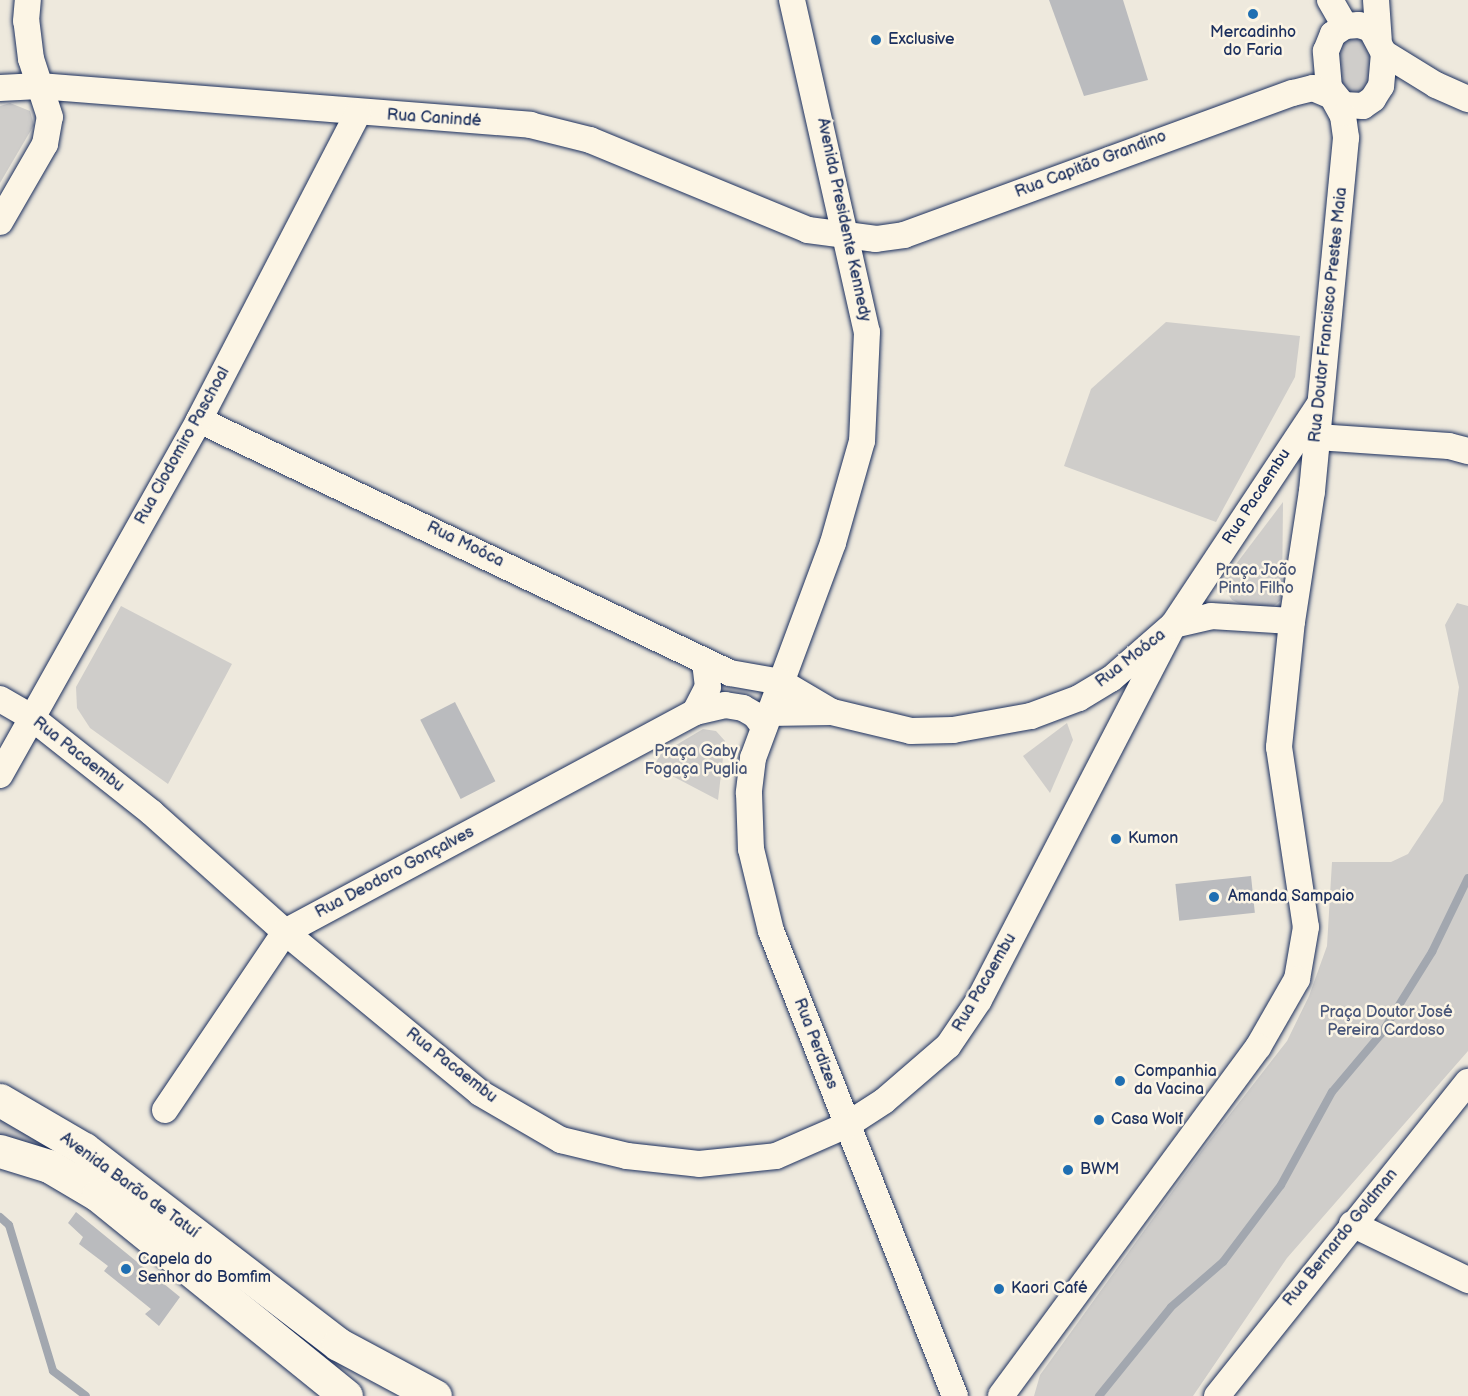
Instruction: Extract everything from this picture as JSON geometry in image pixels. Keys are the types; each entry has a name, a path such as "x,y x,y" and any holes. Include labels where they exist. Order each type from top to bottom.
{"main road":[{"name":"Avenida Barão de Tatuí","path":"0,1100 84,1149 338,1344 435,1396"},
{"name":"Avenida Barão de Tatuí","path":"0,1152 49,1166 98,1196 346,1396"}],"street":[{"path":"0,222 45,144 50,117 39,86 26,21 28,0"},
{"name":"Avenida Presidente Kennedy","path":"781,682 833,543 862,441 867,332 848,238 792,0"},
{"path":"1330,0 1349,26 1371,29 1382,46 1436,85 1468,99"},
{"path":"1375,0 1382,46 1381,86 1373,99 1363,106 1343,105 1332,96 1326,51 1333,34 1349,26 1375,0"},
{"name":"Rua Canindé","path":"0,88 39,86 530,125 590,140 808,230 848,238"},
{"name":"Rua Capitão Grandino","path":"848,238 904,235 1293,93 1313,88 1332,96"},
{"name":"Rua Doutor Francisco Prestes Maia","path":"1000,1396 1258,1047 1297,979 1306,927 1279,747 1292,621 1312,491 1346,138 1343,116 1332,96"},
{"name":"Rua Doutor Francisco Prestes Maia","path":"1346,138 1373,99"},
{"name":"Rua Clodomiro Paschoal","path":"0,775 199,420 358,113"},
{"name":"Rua Pacaembu","path":"0,699 31,717 152,813 285,932 480,1093 561,1140 627,1156 699,1164 776,1156 847,1125 884,1101 948,1046 979,1000 1173,625 1271,473 1320,402"},
{"name":"Rua Moóca","path":"199,420 730,673 781,682 832,712 911,731 953,730 1031,716 1078,698 1111,679 1173,625 1211,616 1292,621"},
{"path":"1317,437 1449,446 1468,451"},
{"path":"1271,473 1290,477 1312,491"},
{"path":"730,673 763,670 793,647"},
{"path":"695,712 708,687 705,661"},
{"name":"Rua Perdizes","path":"781,682 753,758 749,793 751,849 771,931 955,1396"},
{"name":"Rua Deodoro Gonçalves","path":"165,1110 285,932 695,712 725,705 743,708 767,720"},
{"name":"Rua Moóca","path":"767,720 832,712"},
{"name":"Rua Bernardo Goldman","path":"1217,1396 1352,1224 1468,1082"},
{"path":"1352,1224 1468,1280"}],"green space":[{"path":"1359,38 1368,43 1375,59 1370,87 1348,96 1339,88 1338,52 1345,39"},
{"path":"10,103 30,111 34,125 0,183 0,106"},
{"path":"1166,322 1300,336 1295,377 1216,522 1064,466 1091,389"},
{"name":"Praça João Pinto Filho","path":"1283,502 1282,599 1269,610 1250,609 1232,600 1221,584"},
{"name":"Praça Doutor José Pereira Cardoso","path":"1457,603 1468,606 1468,1051 1287,1258 1193,1396 1034,1396 1040,1375 1203,1149 1287,1041 1309,996 1327,946 1332,862 1391,862 1408,854 1443,801 1459,687 1445,625"},
{"path":"121,606 232,664 168,784 90,728 77,708 76,687"},
{"path":"1067,723 1073,740 1050,793 1023,756"},
{"name":"Praça Gaby Fogaça Puglia","path":"703,729 716,731 725,741 718,800 657,768 656,762 661,754"},
{"path":"0,1116 85,1170 0,1140"}],"building":[{"path":"1049,0 1123,0 1148,80 1084,96"},
{"path":"455,702 495,781 461,799 420,720"},
{"path":"1251,876 1255,913 1179,921 1175,884"},
{"name":"Capela do Senhor do Bomfim","path":"76,1212 180,1297 159,1326 145,1314 151,1309 104,1271 108,1266 79,1244 83,1237 68,1223"}],"waterway":[{"path":"1099,1396 1171,1307 1223,1262 1281,1185 1332,1092 1381,1034 1432,952 1468,878"},
{"path":"0,1217 9,1225 53,1371 86,1396"}],"place":[{"name":"Mercadinho do Faria","path":"1253,14"},
{"name":"Exclusive","path":"876,40"},
{"name":"Kumon","path":"1116,839"},
{"name":"Amanda Sampaio","path":"1214,897"},
{"name":"Companhia da Vacina","path":"1120,1081"},
{"name":"Casa Wolf","path":"1099,1120"},
{"name":"BWM","path":"1068,1170"},
{"name":"Capela do Senhor do Bomfim","path":"126,1269"},
{"name":"Kaori Café","path":"999,1289"}]}
